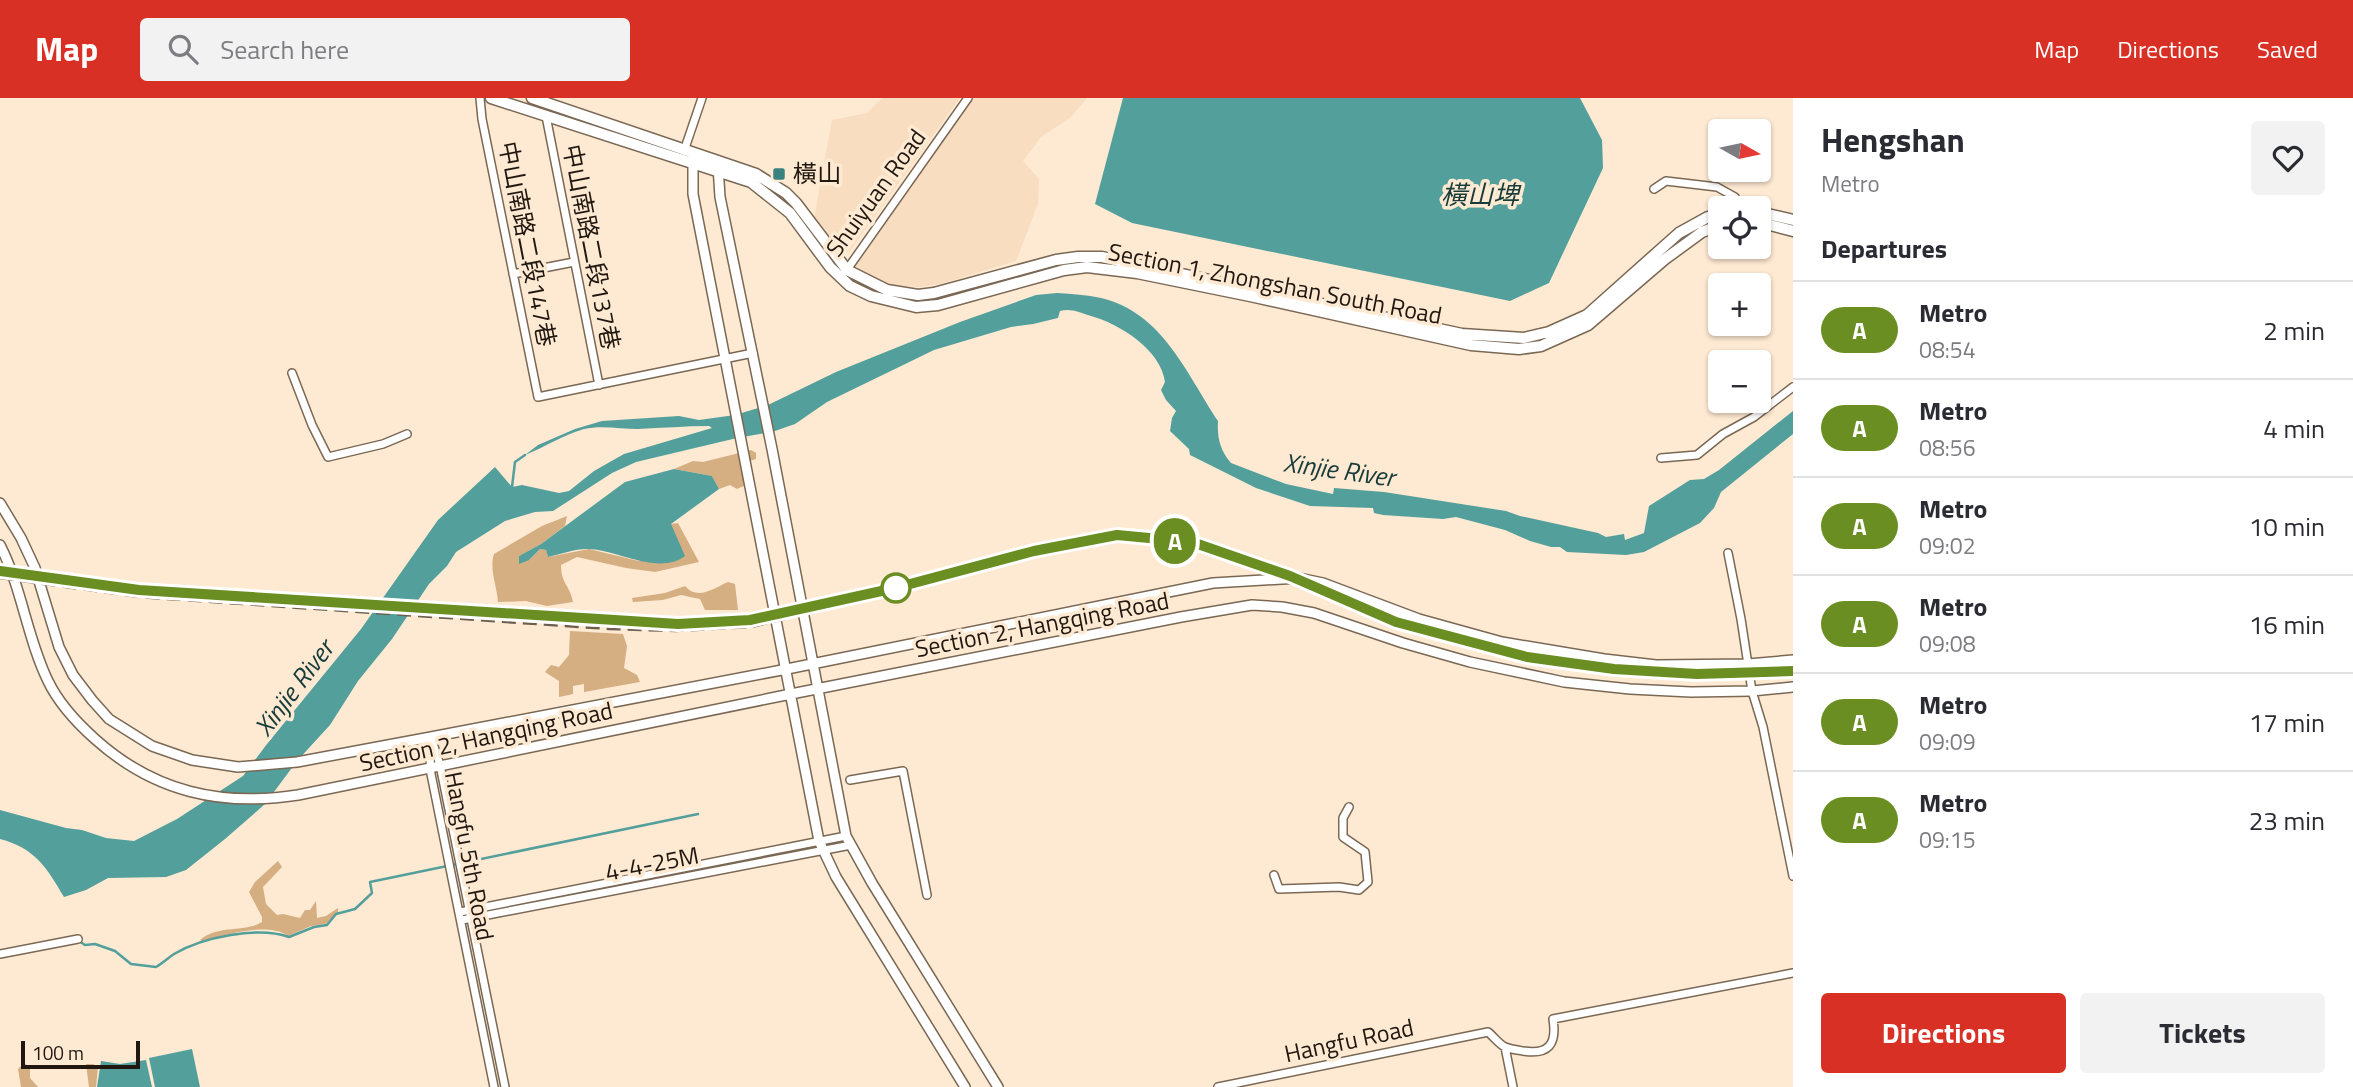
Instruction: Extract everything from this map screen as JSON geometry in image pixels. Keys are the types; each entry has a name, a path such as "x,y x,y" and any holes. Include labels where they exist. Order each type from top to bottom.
{"main road":[{"path":"491,98 688,156"},
{"path":"532,98 718,166"},
{"name":"Section 1, Zhongshan South Road","path":"718,166 754,178 790,213 830,267 887,290 918,295 934,293 1056,260 1102,257 1462,334 1524,338 1549,332 1587,314 1679,233 1708,217"},
{"path":"1771,215 1793,220"},
{"path":"1771,225 1793,231"},
{"name":"Section 1, Zhongshan South Road","path":"844,273 850,286 871,296 916,307 938,305 1064,270 1087,267 1137,273 1471,345 1519,349 1541,346 1588,326 1665,259 1708,230"}],"street":[{"name":"中山南路二段147巷","path":"480,98 538,397 598,385"},
{"path":"702,98 688,156 693,194 821,846 836,877 964,1087"},
{"name":"Shuiyuan Road","path":"844,273 968,98"},
{"name":"中山南路二段137巷","path":"546,116 598,385"},
{"path":"718,166 720,197 772,449 846,836 998,1087"},
{"path":"1654,189 1666,181 1717,187 1733,196"},
{"path":"513,274 574,262"},
{"path":"598,385 753,353"},
{"path":"292,373 312,425 328,457 383,444 407,434"},
{"path":"1661,458 1697,455 1723,434 1754,417 1793,387"},
{"name":"Section 2, Hangqing Road","path":"0,503 35,568 59,647 73,675 92,700 110,719 152,746 192,760 238,767 271,765 431,737 787,669 1200,585 1299,578 1323,583 1419,619 1502,642 1604,659 1656,665 1748,664 1793,660"},
{"name":"Section 2, Hangqing Road","path":"0,545 10,565 36,652 48,682 60,703 79,725 125,764 149,777 183,791 250,800 298,795 791,694 1173,618 1252,605 1314,612 1456,659 1564,682 1691,692 1793,687"},
{"path":"1728,553 1752,691 1763,727 1793,876"},
{"name":"Hangfu 5th Road","path":"431,737 461,916 495,1087"},
{"name":"Hangfu 5th Road","path":"435,767 460,862 505,1087"},
{"path":"849,780 903,771 927,895"},
{"path":"1274,876 1279,889 1339,887 1359,890 1368,882 1365,852 1343,837 1343,818 1349,807"},
{"name":"4-4-25M","path":"821,846 846,836"},
{"name":"4-4-25M","path":"461,916 821,846 850,845"},
{"path":"0,954 78,939"},
{"path":"1513,1087 1505,1047 1536,1053 1546,1049 1553,1043 1553,1019 1793,973"},
{"name":"Hangfu Road","path":"1218,1087 1488,1032 1505,1047"}],"shaded area":[{"path":"882,98 960,98 849,252 843,253 835,249 814,218 832,120 867,113"},
{"path":"972,98 1087,98 1071,117 1041,137 1023,161 1039,179 1038,204 1016,261 941,284 920,287 891,286 861,272 855,267"},
{"path":"751,450 756,453 756,459 746,462 746,485 737,489 730,485 719,489 712,476 674,469 693,461 703,462"},
{"path":"567,516 565,526 519,556 529,560 540,549 546,550 548,557 589,549 639,561 671,524 678,523 699,562 655,572 577,557 561,565 562,576 573,602 547,606 526,601 498,602 493,572 494,554 542,526"},
{"path":"728,582 735,584 738,610 705,610 700,599 681,595 663,600 633,602 632,598 665,593 685,586 695,593 701,593"},
{"path":"570,631 623,634 627,646 624,668 637,675 640,682 584,692 584,684 573,686 573,694 559,697 559,681 545,672 551,665 559,667 569,655"},
{"path":"278,861 282,867 263,887 266,904 277,915 300,918 316,901 317,918 338,908 338,912 326,924 311,926 288,936 270,930 258,930 234,933 204,942 200,940 215,932 262,922 249,892 255,882"},
{"path":"24,1063 30,1067 30,1078 38,1087 21,1087 18,1069"},
{"path":"86,1064 98,1067 96,1087 89,1087"}],"water":[{"name":"橫山埤","path":"1123,98 1580,98 1602,140 1603,168 1549,283 1510,301 1132,223 1095,204"},
{"path":"1057,293 1096,297 1123,306 1157,331 1171,347 1218,421 1220,444 1231,463 1286,484 1333,494 1334,488 1384,492 1506,511 1606,537 1624,534 1625,540 1644,533 1649,506 1690,480 1704,479 1719,470 1793,411 1793,434 1721,492 1714,508 1700,523 1644,552 1626,555 1567,552 1560,547 1530,541 1505,530 1456,517 1443,519 1383,515 1374,513 1373,508 1310,506 1256,488 1190,455 1189,449 1170,431 1176,411 1161,390 1165,382 1162,370 1147,349 1114,325 1072,310 1064,310 1060,311 1058,318 1011,327 934,350 827,402 795,424 772,432 636,462 612,473 553,511 535,512 505,521 456,552 447,566 429,584 392,639 358,681 330,725 297,761 265,804 186,870 166,877 108,878 86,890 64,897 39,860 22,848 0,839 0,810 106,838 134,841 177,819 243,776 361,629 438,520 495,467 512,487 522,485 559,493 569,491 594,471 624,454 712,428 584,429 525,455 538,445 602,421 679,416 699,420 735,415 768,405 836,372 960,322 1036,295"},
{"path":"674,469 712,476 719,489 671,524 685,556 674,561 650,563 587,549 548,557 546,550 540,549 529,560 519,564 519,556 541,544 625,482"},
{"path":"192,1049 200,1087 155,1087 149,1058"},
{"path":"146,1060 152,1087 97,1087 101,1061 120,1064"}],"waterway":[{"path":"512,487 515,462 525,455"},
{"path":"79,941 85,945 95,944 115,951 131,964 156,967 186,948 215,938 247,933 289,937 327,925 336,914 355,909 372,893 370,882 698,814"}],"railway":[{"path":"0,578 139,597 609,629 676,631 751,627 1034,555 1118,540 1190,548 1287,581 1395,626 1526,662 1614,674 1697,679 1793,675"}],"metro line":[{"name":"A","path":"0,571 139,590 678,624 750,620 895,588 1034,551 1117,535 1192,542 1290,576 1396,622 1527,657 1614,669 1697,674 1793,671"}],"place":[{"name":"橫山","path":"779,174"}],"water label":[{"name":"Xinjie River","path":"1339,470"},
{"name":"Xinjie River","path":"294,688"}]}
